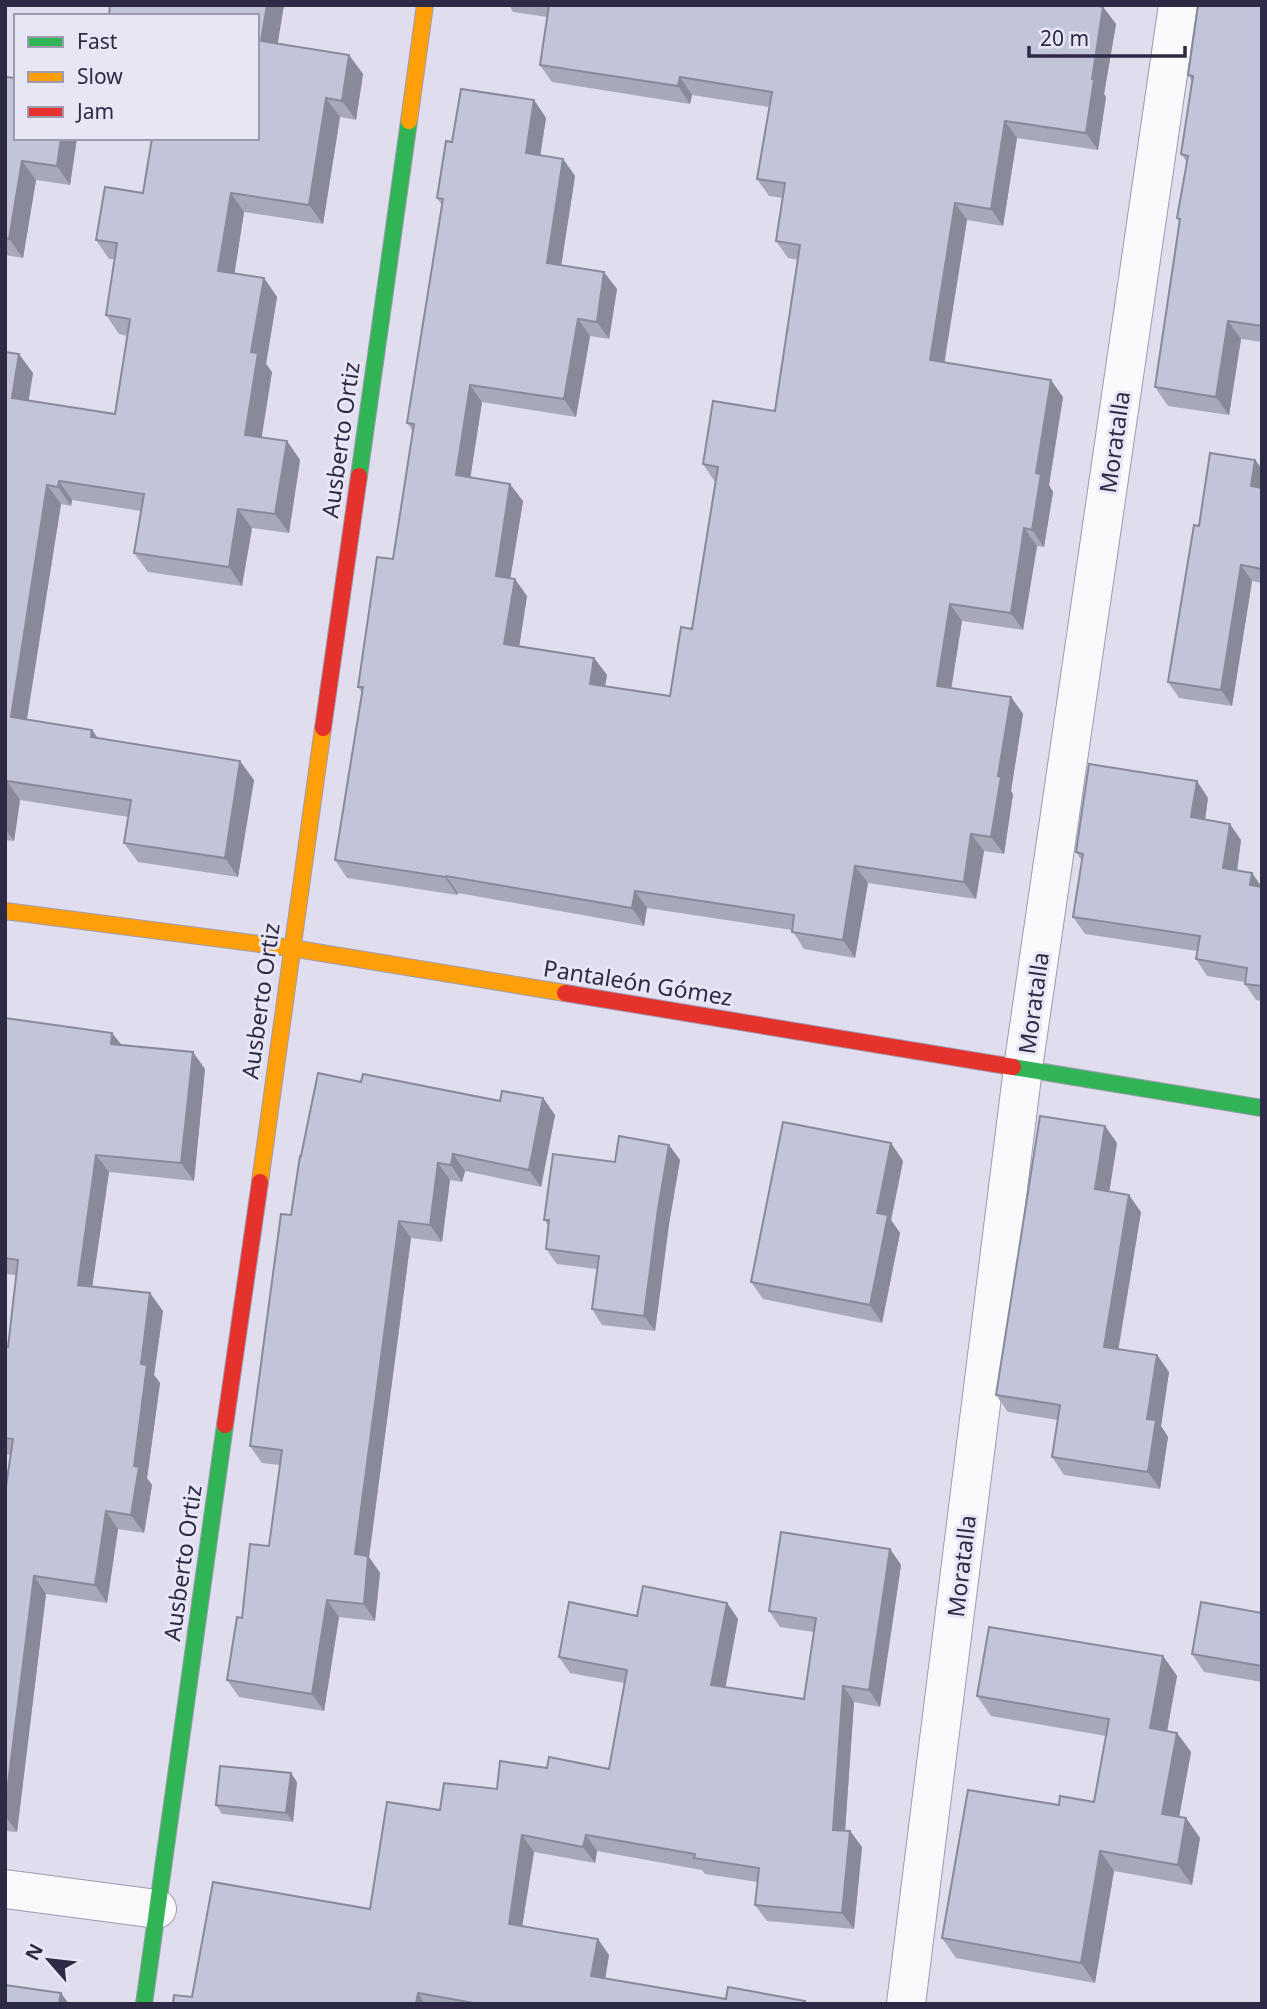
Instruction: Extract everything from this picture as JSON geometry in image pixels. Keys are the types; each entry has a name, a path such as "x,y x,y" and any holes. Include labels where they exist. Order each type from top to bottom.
{"street":[{"name":"Ausberto Ortiz","path":"144,2004 425,5"},
{"name":"Moratalla","path":"906,2004 1023,1068 1178,5"},
{"name":"Pantaleón Gómez","path":"5,911 291,948 1262,1108"},
{"path":"5,1889 158,1909"}],"building":[{"path":"110,5 267,5 261,41 349,55 342,101 326,98 309,205 231,193 218,271 264,278 251,352 258,353 245,435 287,441 275,514 238,509 229,567 134,553 144,494 59,481 58,487 47,485 11,717 92,730 91,737 240,761 225,858 124,843 131,800 7,781 5,791 5,352 19,354 12,398 115,414 130,319 106,315 117,243 96,240 105,187 143,193 152,140 259,140 259,14 109,14"},
{"path":"549,5 1103,7 1086,133 1005,121 991,209 955,203 930,360 1051,380 1036,473 1041,474 1032,530 1024,528 1011,613 950,604 937,686 1011,697 991,837 971,834 964,882 855,866 843,940 792,932 794,915 635,891 632,908 335,860 363,687 358,687 377,557 393,559 414,424 407,423 443,199 437,198 446,141 452,142 461,89 534,100 526,153 563,159 547,263 604,272 597,322 578,319 564,399 470,385 456,475 510,484 496,576 515,579 504,644 594,658 590,684 670,696 681,627 692,629 718,467 703,464 713,401 775,411 800,245 776,241 785,183 757,179 772,92 680,77 678,86 540,65"},
{"path":"1198,5 1262,5 1262,326 1228,321 1216,397 1155,387 1180,219 1177,218 1188,156 1181,154 1193,76 1188,75"},
{"path":"5,77 14,78 14,140 61,140 57,166 22,161 9,239 5,238"},
{"path":"1210,453 1255,460 1251,486 1262,488 1262,569 1241,565 1221,690 1168,682 1194,525 1199,526"},
{"path":"1089,764 1197,781 1191,817 1230,824 1223,868 1252,873 1250,885 1262,887 1262,986 1245,984 1247,968 1196,959 1200,936 1073,917 1083,854 1076,852"},
{"path":"5,1018 112,1033 111,1044 193,1052 181,1163 96,1155 78,1285 150,1293 141,1364 147,1365 134,1466 139,1467 131,1515 106,1511 95,1585 34,1576 5,1808 5,1493 13,1439 5,1438 5,1346 8,1347 18,1260 5,1258"},
{"path":"318,1073 361,1082 363,1074 500,1101 502,1091 543,1098 529,1170 453,1154 451,1165 438,1163 430,1225 399,1221 355,1554 368,1556 364,1604 327,1600 312,1694 227,1680 237,1617 242,1618 250,1544 269,1546 282,1450 250,1446 281,1214 291,1215 300,1156"},
{"path":"1040,1116 1105,1126 1095,1189 1129,1195 1104,1347 1157,1355 1147,1419 1156,1420 1148,1472 1052,1457 1060,1405 996,1395"},
{"path":"783,1122 891,1143 877,1213 888,1215 870,1305 751,1282"},
{"path":"619,1136 669,1145 644,1316 592,1309 599,1256 546,1249 549,1220 544,1220 553,1154 615,1162"},
{"path":"781,1532 890,1549 869,1690 843,1686 833,1830 850,1831 842,1913 755,1905 759,1868 694,1858 695,1854 586,1835 583,1847 522,1835 509,1924 598,1939 591,1976 726,1999 728,1987 805,2001 804,2004 479,2004 418,1993 416,2004 173,2004 174,1995 192,1997 213,1882 370,1909 387,1802 440,1810 444,1783 497,1789 500,1761 547,1768 549,1757 609,1769 627,1670 559,1657 569,1602 637,1616 643,1586 727,1603 711,1685 804,1699 816,1618 769,1611"},
{"path":"1201,1602 1262,1613 1262,1666 1192,1654"},
{"path":"989,1627 1163,1656 1150,1728 1177,1733 1162,1814 1186,1818 1178,1865 1100,1851 1081,1963 942,1938 968,1790 1059,1805 1060,1796 1094,1802 1109,1719 977,1696"},
{"path":"220,1766 291,1773 286,1813 216,1805"},
{"path":"5,1985 61,1993 59,2004 5,2004"}],"traffic: fast":[{"path":"359,476 409,121"},
{"path":"1013,1067 1262,1108"},
{"path":"144,2004 225,1425"}],"traffic: slow":[{"path":"409,121 425,5"},
{"path":"260,1182 323,728"},
{"path":"5,911 291,948 565,993"}],"traffic: jam":[{"path":"323,728 359,476"},
{"path":"565,993 1013,1067"},
{"path":"225,1425 260,1182"}]}
